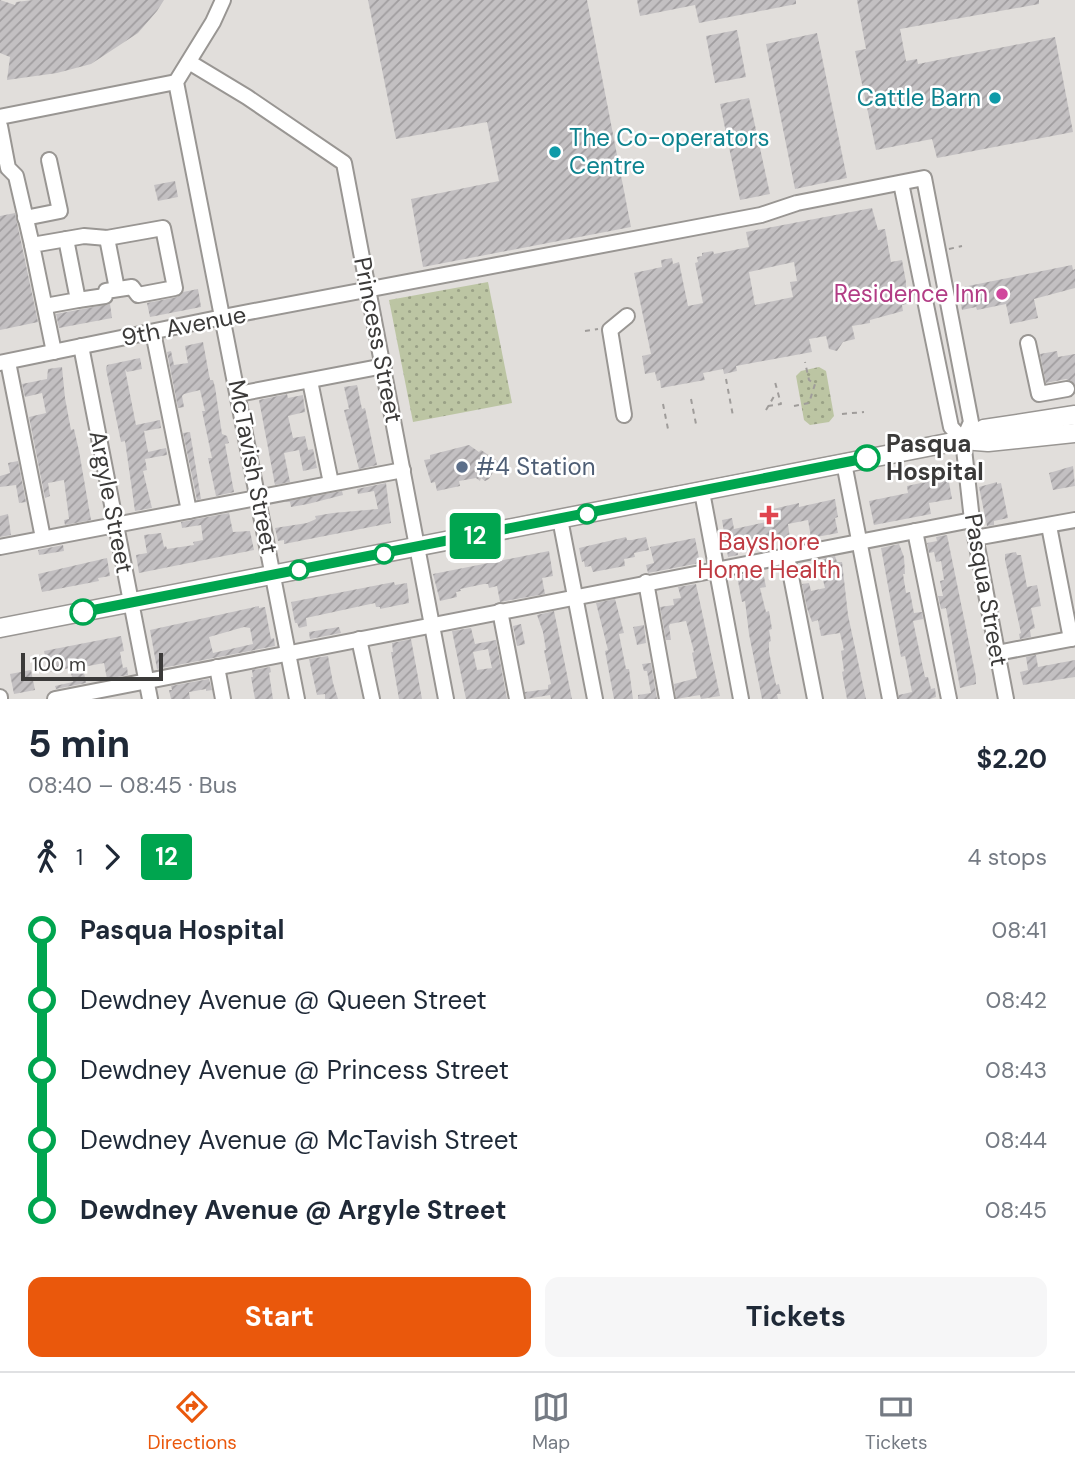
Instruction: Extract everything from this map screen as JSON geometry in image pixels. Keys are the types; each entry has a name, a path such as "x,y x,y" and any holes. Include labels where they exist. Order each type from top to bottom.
{"main road":[{"path":"963,440 984,429 1075,415"},
{"path":"0,628 963,440 988,442 1075,433"}],"street":[{"path":"0,117 176,82 214,22 223,0"},
{"name":"Princess Street","path":"188,62 244,95 344,163 446,699"},
{"name":"McTavish Street","path":"176,82 297,699"},
{"path":"0,126 8,168 16,176 54,352"},
{"path":"25,218 60,211 49,160"},
{"name":"9th Avenue","path":"4,363 223,317 761,215 797,203 924,178"},
{"name":"Pasqua Street","path":"924,178 971,422 963,440 972,520 1004,699"},
{"name":"Pasqua Street","path":"901,183 951,426 963,440"},
{"path":"32,245 84,236 107,238 163,228 175,288 138,295 132,287 117,289 107,291 105,296 45,306"},
{"path":"107,238 117,289"},
{"path":"66,239 78,300"},
{"path":"624,415 610,330 627,316"},
{"path":"153,332 188,511"},
{"path":"1028,343 1039,394 1067,389"},
{"name":"Argyle Street","path":"81,346 150,699"},
{"path":"4,363 43,538"},
{"path":"238,394 384,366"},
{"path":"310,381 331,483"},
{"path":"844,463 890,699"},
{"path":"0,547 403,470"},
{"path":"702,492 741,699"},
{"path":"560,519 595,699"},
{"path":"55,699 972,520"},
{"path":"975,538 1075,520"},
{"path":"997,653 1073,638 1049,526"},
{"path":"915,531 949,699"},
{"path":"787,556 815,699"},
{"path":"646,582 667,699"},
{"path":"500,611 517,699"},
{"path":"359,639 372,699"},
{"path":"216,667 223,699"}],"path":[{"path":"585,331 602,328"},
{"path":"794,406 809,403 815,384 809,380 805,362"},
{"path":"726,379 733,416"},
{"path":"768,405 780,404 775,382"},
{"path":"766,410 777,392"},
{"path":"691,399 696,424"},
{"path":"663,404 668,429"},
{"path":"842,414 864,412"}],"green space":[{"path":"488,282 512,403 413,422 389,300"},
{"path":"819,367 826,371 834,416 829,422 810,425 804,420 796,376 801,371"}],"building":[{"path":"0,0 15,5 16,2 33,0 164,0 138,33 91,64 57,73 7,80 10,57 0,53"},
{"name":"The Co-operators Centre","path":"368,0 587,0 631,227 423,267 411,199 499,181 487,122 396,139"},
{"path":"637,0 796,0 796,4 699,23 695,5 640,16"},
{"path":"857,0 1039,0 1039,4 900,29 906,61 917,59 918,64 1055,37 1073,132 937,158 932,139 876,150 855,51 866,49"},
{"path":"737,30 746,77 715,83 706,36"},
{"path":"817,33 847,178 795,189 766,44"},
{"path":"749,98 770,194 740,200 720,104"},
{"path":"175,181 178,197 158,201 154,185"},
{"path":"872,208 878,230 885,229 891,262 902,260 906,282 906,290 903,291 906,304 902,305 903,311 870,320 870,323 852,326 855,339 843,342 837,351 829,349 826,336 809,339 812,352 736,366 737,371 724,374 723,369 703,373 705,380 661,388 655,372 645,374 642,356 651,354 634,273 662,267 661,260 672,258 673,264 679,262 688,306 703,303 695,263 698,262 697,257 702,256 702,253 713,251 714,254 749,247 746,232","holes":["794,262 797,281 790,282 793,297 755,305 749,272"]},
{"path":"15,213 38,322 0,330 0,216"},
{"name":"Residence Inn","path":"1072,265 1073,270 1075,269 1075,288 1034,299 1038,318 1010,324 1006,304 962,310 958,288"},
{"path":"198,289 201,307 150,317 147,303 177,297 183,292"},
{"path":"110,304 112,318 59,328 56,314"},
{"path":"203,342 210,380 213,380 215,387 222,434 227,436 229,443 225,444 234,492 216,496 208,458 212,458 200,390 184,394 184,407 178,408 167,352 171,351 174,365 188,363 185,346"},
{"path":"1057,351 1058,357 1075,354 1075,384 1066,379 1046,383 1040,354"},
{"path":"140,358 142,369 127,372 125,369 136,425 160,420 161,428 144,431 148,452 166,448 167,455 145,459 147,470 143,471 152,508 135,511 125,441 121,442 106,369 107,365"},
{"path":"62,367 71,430 74,429 79,451 91,520 65,525 64,520 69,519 64,480 48,483 50,496 45,498 29,417 46,413 42,393 25,397 22,384 47,379 48,369"},
{"path":"357,385 362,409 365,408 377,465 359,469 344,410 349,409 344,387"},
{"path":"287,394 288,398 303,395 305,412 288,416 293,438 305,436 308,450 313,449 317,468 303,471 299,450 284,453 290,482 275,485 259,400"},
{"path":"190,432 201,499 197,500 183,433"},
{"name":"#4 Station","path":"469,445 499,462 489,479 459,481 460,486 437,491 435,482 431,483 424,460 430,459 430,455"},
{"path":"18,461 26,502 19,503 16,485 0,487 0,476 10,473 8,463"},
{"path":"1073,466 1075,486 1053,490 1049,473"},
{"path":"948,477 952,499 929,503 931,514 874,525 869,501 908,493 907,486"},
{"path":"386,483 391,523 284,544 284,540 278,541 275,528 307,523 316,519 315,516 378,509 374,491 358,494 357,489"},
{"path":"1001,483 1008,518 994,521 994,525 987,526 979,487"},
{"path":"342,491 343,495 308,504 291,507 290,502 284,502"},
{"path":"835,499 838,533 811,538 808,520 788,524 790,539 737,549 738,555 728,557 722,520 732,518 734,529 766,522 764,511"},
{"path":"229,513 233,532 250,531 254,550 139,573 136,555 147,553 144,535 161,533 164,547 167,549 194,545 193,542 203,540 201,525 182,528 181,522"},
{"path":"8,514 11,535 0,537 0,516"},
{"path":"947,535 976,677 976,684 960,688 946,608 941,609 938,596 943,596 940,581 944,580 941,561 936,562 934,552 929,553 927,543 937,541 936,537"},
{"path":"626,537 627,540 632,540 646,537 649,550 634,553 635,557 624,559 625,566 593,572 591,566 585,567 579,548"},
{"path":"695,538 700,563 648,573 646,565 654,563 650,547"},
{"path":"899,544 904,557 906,593 910,592 914,613 922,612 923,619 913,621 925,677 928,677 931,689 935,688 936,697 930,699 899,699 899,695 912,692 905,656 901,657 881,548"},
{"path":"63,545 64,551 39,555 38,550"},
{"path":"549,551 553,576 542,578 545,594 500,602 497,586 489,588 488,584 484,584 460,589 461,591 456,592 457,597 440,601 433,574"},
{"path":"1016,552 1021,555 1027,587 1037,585 1041,606 1031,608 1035,628 1030,630 1031,637 1020,639 1021,633 1005,560 1005,554"},
{"path":"835,556 837,562 842,562 848,615 866,699 847,699 842,672 841,651 844,650 840,633 821,636 818,620 812,622 807,608 802,584 809,583 811,591 825,588 818,560"},
{"path":"107,558 110,576 98,578 99,581 42,592 38,574"},
{"path":"760,571 766,587 760,588 766,612 769,611 772,629 769,630 769,652 776,685 779,684 781,694 777,694 778,699 762,699 745,601 742,602 737,576"},
{"path":"394,582 395,585 407,583 409,603 380,609 375,603 306,618 307,626 299,628 295,623 291,602"},
{"path":"696,584 720,696 701,699 700,695 676,699 674,684 697,678 692,653 694,652 686,621 670,624 671,640 666,640 660,607 674,605 673,599 681,598 678,587"},
{"path":"615,599 624,633 619,634 626,669 629,669 633,699 614,699 605,651 608,650 596,603"},
{"path":"259,606 265,607 271,639 274,638 275,646 157,669 150,630","holes":["244,627 250,628 253,644 213,653 209,637"]},
{"path":"554,611 572,699 551,699 550,695 526,699 525,692 548,689 551,684 543,632 537,615"},
{"path":"521,624 525,644 517,646 513,626"},
{"path":"644,625 646,643 637,645 633,627"},
{"path":"339,627 341,633 310,639 309,632"},
{"path":"471,628 475,644 496,640 507,699 466,699 452,631","holes":["488,649 492,668 477,670 473,652"]},
{"path":"121,636 124,651 120,652 123,668 127,667 128,675 107,679 104,663 83,667 86,683 56,689 55,686 73,682 70,668 48,672 44,651"},
{"path":"411,639 422,699 399,699 391,652 392,643"},
{"path":"1036,655 1038,667 1075,660 1075,677 1023,685 1020,672 1028,670 1026,657"},
{"path":"328,656 338,699 325,699 325,694 317,695 309,659"},
{"path":"651,663 657,699 638,699 638,695 651,693 647,671 644,671 642,664"},
{"path":"270,667 273,699 255,699 252,670"},
{"path":"31,670 35,690 14,694 10,674"},
{"path":"209,679 212,690 189,692 190,699 171,699 171,686"}],"bus line":[{"name":"12","path":"83,612 867,458"}],"place":[{"name":"Cattle Barn","path":"995,98"},
{"name":"The Co-operators Centre","path":"555,152"},
{"name":"Residence Inn","path":"1002,294"},
{"name":"Pasqua Hospital","path":"867,458"},
{"name":"#4 Station","path":"462,467"},
{"name":"Bayshore Home Health","path":"769,515"}]}
